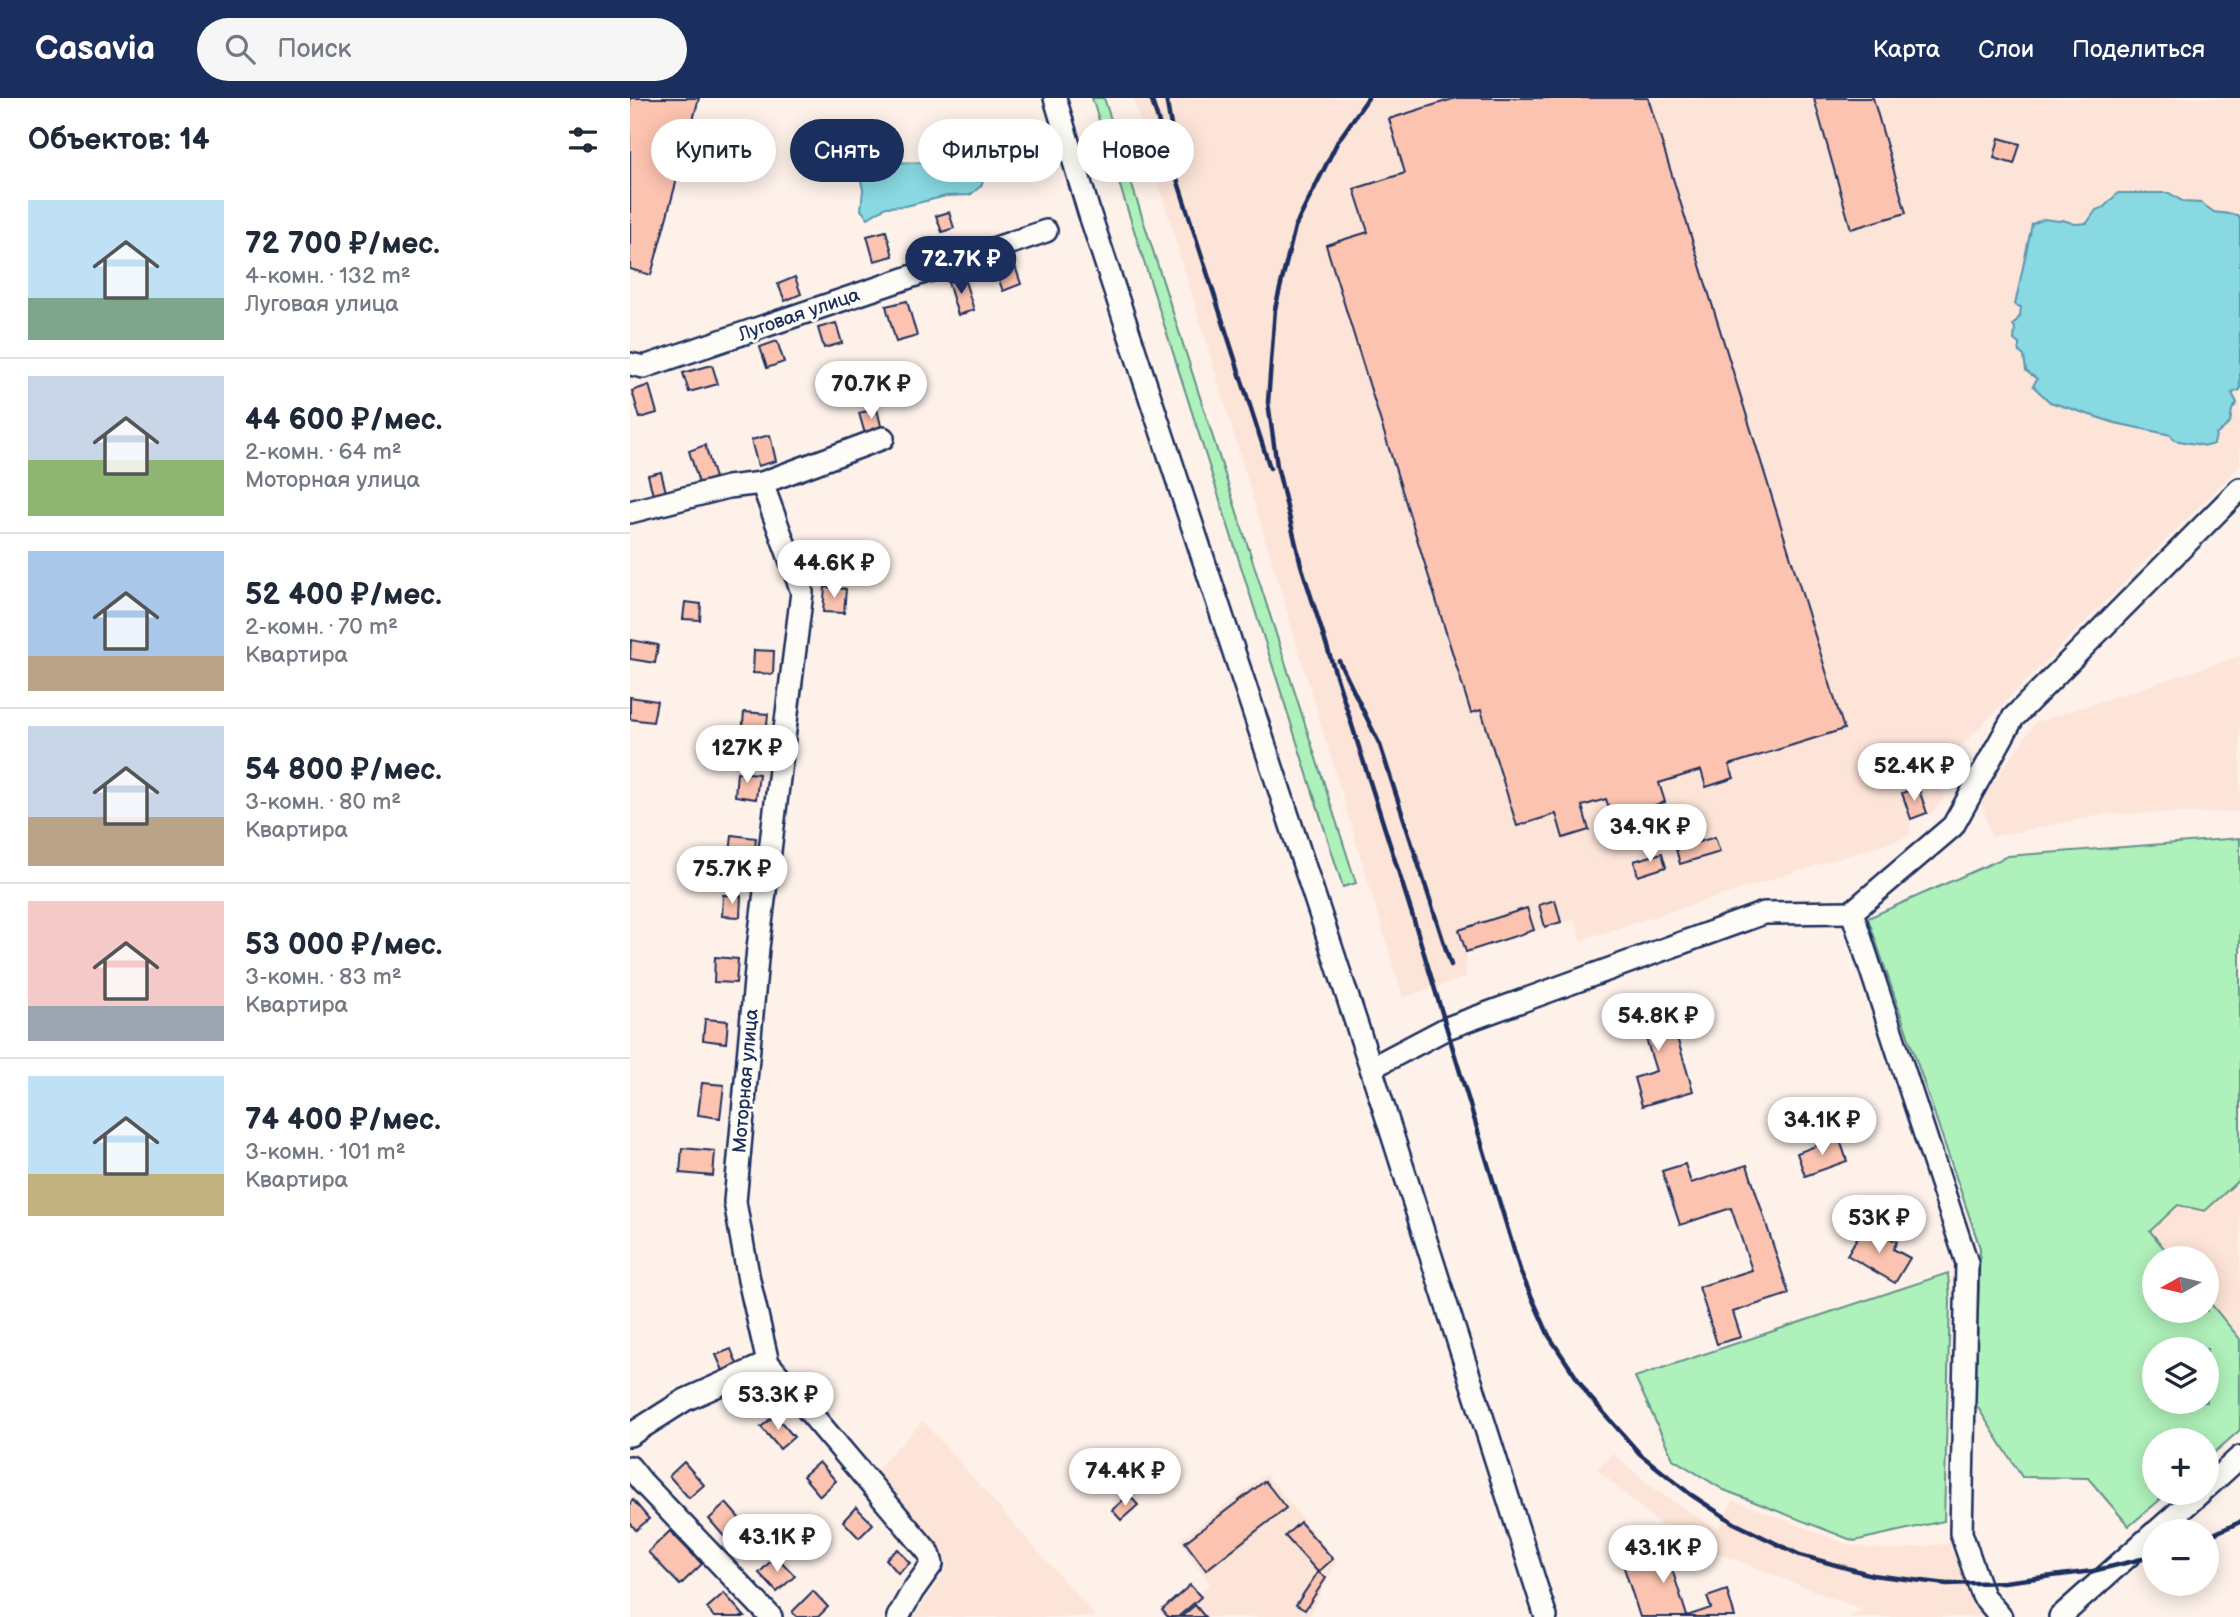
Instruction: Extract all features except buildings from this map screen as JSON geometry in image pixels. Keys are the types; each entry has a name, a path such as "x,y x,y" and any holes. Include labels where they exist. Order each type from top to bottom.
{"street":[{"path":"1055,98 1089,212 1371,1068 1546,1617"},
{"name":"Луговая улица","path":"630,364 644,367 1046,231"},
{"path":"630,512 728,487 762,483 883,438"},
{"name":"Моторная улица","path":"762,483 802,592 758,948 735,1202 768,1363 929,1553 932,1564 898,1617"},
{"path":"1371,1068 1447,1028 1764,913 1852,912 1953,826 2012,718 2240,489"},
{"path":"1852,912 1967,1263 1961,1533 1983,1596 2001,1617"},
{"path":"630,1436 685,1400 768,1363"},
{"path":"2219,1476 2240,1457"},
{"path":"630,1467 771,1617"},
{"path":"2170,1519 2186,1505"},
{"path":"2060,1617 2142,1544"}],"shaded area":[{"path":"1133,98 2240,98 2240,466 1960,747 1935,762 1945,797 1931,813 1911,819 1909,836 1581,940 1575,919 1466,952 1466,977 1403,998 1158,182 1194,182 1194,119 1139,119"},
{"path":"2240,656 2240,812 2107,814 1991,837 1981,800 2036,722"},
{"path":"2240,1179 2240,1339 2219,1314 2219,1246 2162,1246 2149,1231 2178,1205 2205,1211"},
{"path":"923,1421 1096,1617 914,1617 947,1568 945,1553 874,1472"},
{"path":"1612,1453 1658,1492 1718,1530 1733,1500 1852,1546 1895,1550 1949,1543 1981,1617 1848,1617 1863,1610 1672,1535 1597,1469"},
{"path":"1266,1474 1337,1562 1308,1617 1175,1617 1210,1584 1180,1540"}],"green space":[{"path":"1092,98 1104,98 1111,119 1099,119"},
{"path":"1119,182 1131,182 1356,883 1343,887"},
{"path":"2240,838 2240,1179 2205,1211 2178,1205 2150,1231 2162,1246 2142,1246 2142,1323 2219,1323 2219,1314 2240,1339 2240,1430 2219,1448 2219,1428 2142,1428 2142,1505 2154,1505 2129,1526 2088,1478 2022,1477 1975,1403 1980,1248 1868,918 2008,856"},
{"path":"1948,1273 1950,1300 1944,1521 1854,1541 1724,1490 1673,1459 1635,1377"}],"water":[{"path":"918,162 918,182 983,182 970,195 946,196 906,206 886,207 868,218 861,210 861,182 904,182 904,163"},
{"path":"2118,193 2169,193 2184,202 2201,203 2214,212 2237,215 2240,218 2240,390 2232,393 2237,403 2232,410 2230,423 2216,435 2214,444 2206,446 2174,440 2171,435 2115,423 2050,402 2033,386 2037,379 2026,371 2024,356 2019,352 2019,344 2014,340 2013,325 2020,316 2021,307 2015,305 2032,224 2044,219 2075,224 2087,223 2096,210 2104,207"}],"railway":[{"path":"1151,98 1270,468"},
{"path":"1166,98 1170,119"},
{"path":"1368,98 1338,141 1295,227 1275,309 1268,402 1277,466 1301,565 1412,914 1521,1273 1549,1336 1588,1395 1640,1454 1690,1494 1734,1523 1800,1555 1872,1575 1947,1584 2004,1582 2093,1571 2142,1559"},
{"path":"1339,661 1380,745 1451,965"},
{"path":"2219,1532 2240,1522"}]}
